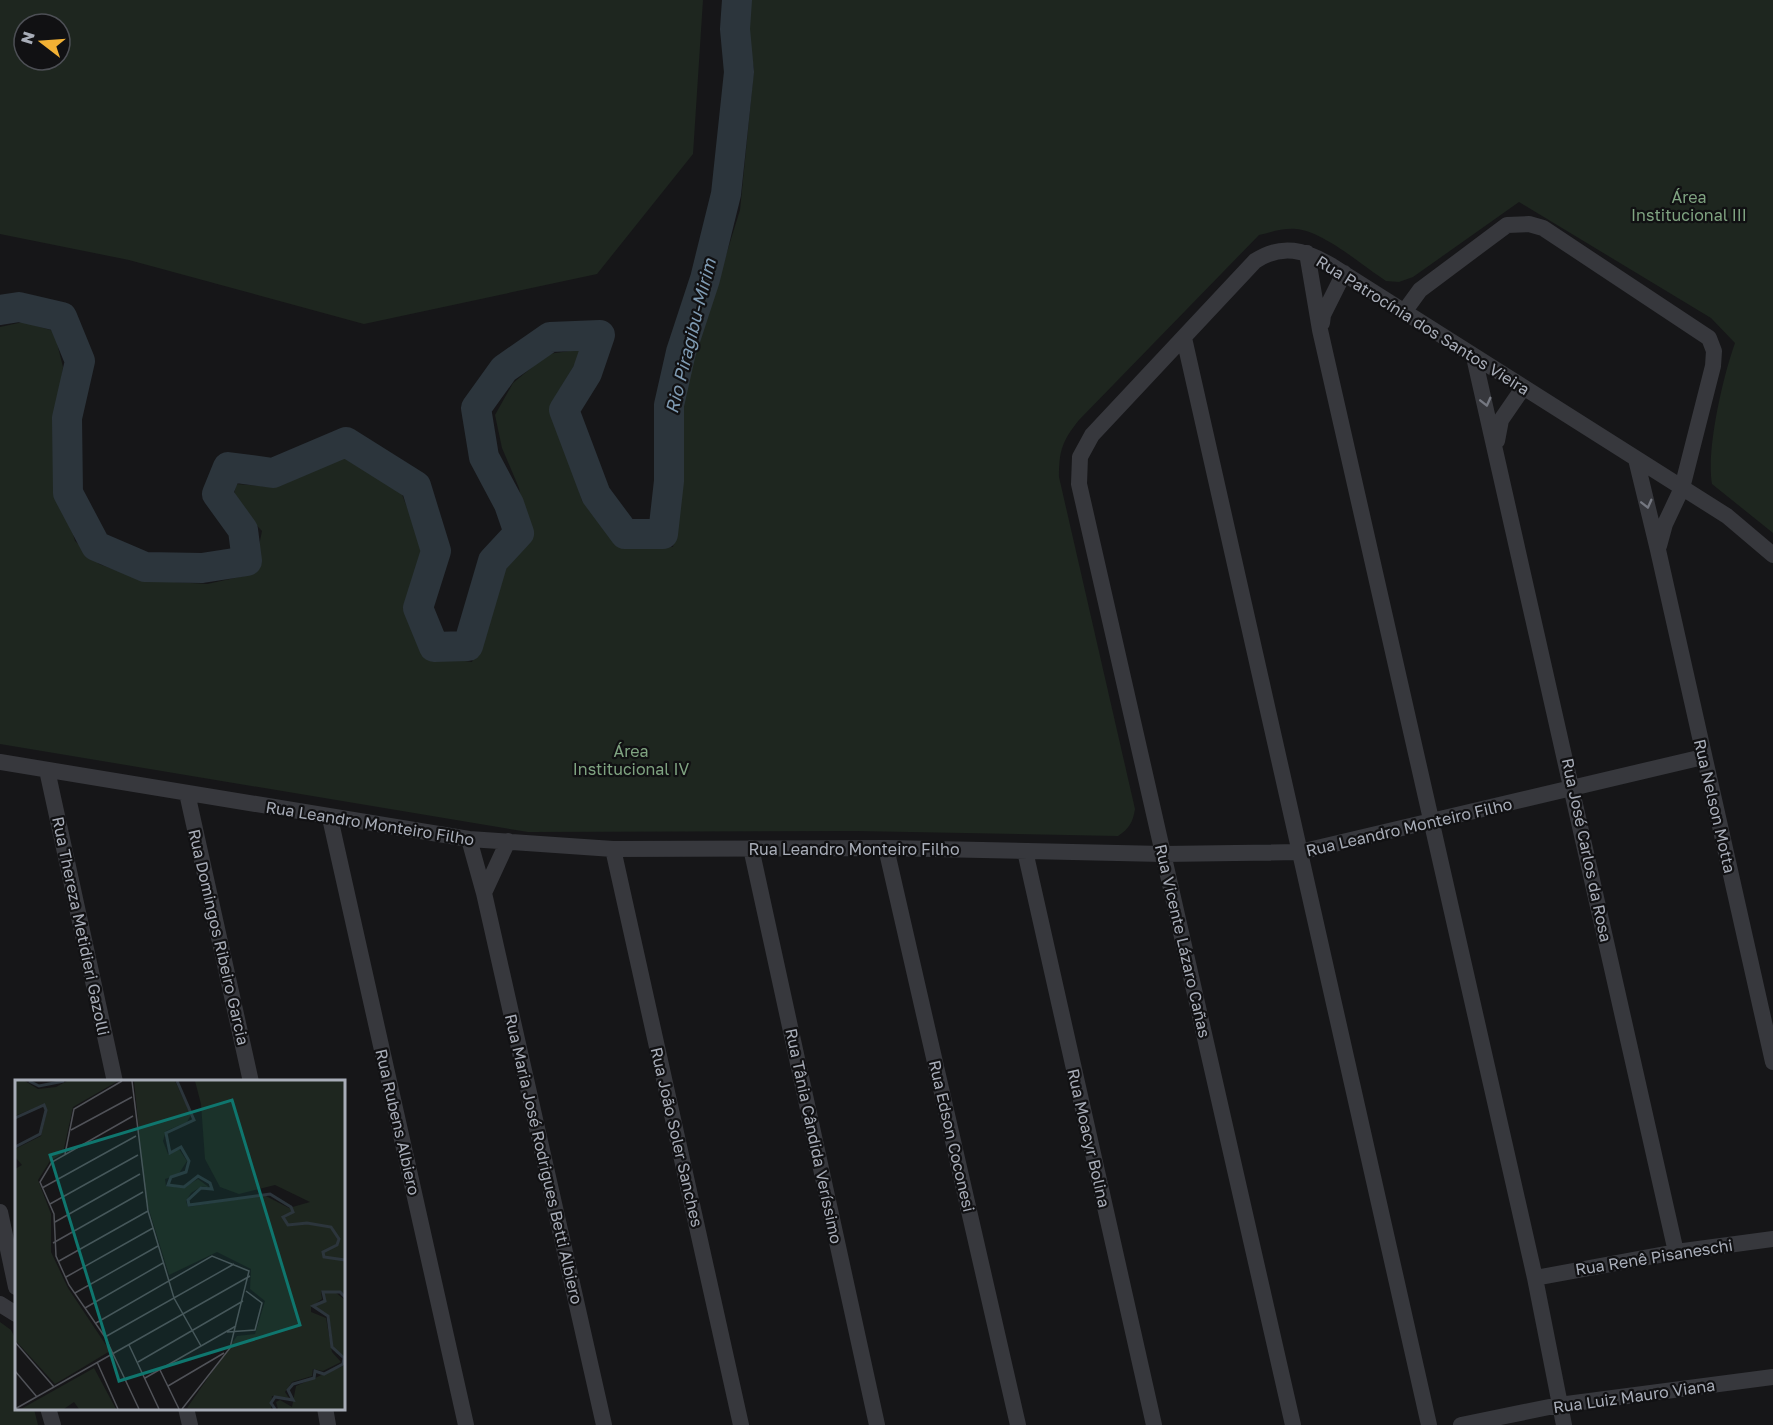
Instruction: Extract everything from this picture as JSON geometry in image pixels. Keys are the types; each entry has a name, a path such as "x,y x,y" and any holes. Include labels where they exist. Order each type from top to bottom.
{"street":[{"name":"Rua Nelson Motta","path":"1404,312 1420,290 1507,225 1528,224 1543,228 1709,338 1714,351 1713,366 1682,488 1665,524 1659,550"},
{"name":"Rua Patrocínia dos Santos Vieira","path":"1080,456 1092,435 1255,261 1268,252 1283,249 1307,253 1344,273 1726,516 1773,555"},
{"path":"1307,253 1320,330 1535,1278 1564,1425"},
{"path":"1320,330 1323,315 1344,273"},
{"path":"1184,338 1429,1425"},
{"name":"Rua José Carlos da Rosa","path":"1474,357 1497,448 1676,1252"},
{"name":"Rua José Carlos da Rosa","path":"1497,448 1502,420 1523,388"},
{"name":"Rua Vicente Lázaro Cañas","path":"1080,456 1079,484 1293,1425"},
{"name":"Rua Nelson Motta","path":"1636,459 1659,550 1703,758 1773,1062"},
{"name":"Rua Leandro Monteiro Filho","path":"0,762 469,839 613,849 886,848 1163,854 1300,852 1703,758"},
{"name":"Rua Thereza Metidieri Gazolli","path":"47,770 115,1080"},
{"name":"Rua Domingos Ribeiro Garcia","path":"187,794 251,1080"},
{"name":"Rua Rubens Albiero","path":"330,818 466,1425"},
{"name":"Rua Maria José Rodrigues Betti Albiero","path":"469,839 484,892 604,1425"},
{"path":"484,892 508,842"},
{"name":"Rua Tânia Cândida Veríssimo","path":"751,848 877,1425"},
{"name":"Rua Edson Coconesi","path":"886,848 1018,1425"},
{"name":"Rua João Soler Sanches","path":"613,849 741,1425"},
{"name":"Rua Moacyr Bolina","path":"1025,851 1154,1425"},
{"path":"0,1212 15,1282"},
{"name":"Rua Renê Pisaneschi","path":"1535,1278 1676,1252 1773,1239"},
{"path":"0,1280 11,1262"},
{"path":"0,1304 15,1313"},
{"name":"Rua Luiz Mauro Viana","path":"1461,1425 1559,1405 1773,1377"},
{"path":"49,1410 53,1425"},
{"path":"186,1410 190,1425"},
{"path":"325,1410 328,1425"}],"green space":[{"path":"0,0 703,0 693,154 597,274 364,324 129,260 0,234"},
{"path":"748,0 1773,0 1773,533 1712,484 1713,433 1735,343 1711,318 1519,202 1413,277 1399,282 1386,281 1330,242 1307,231 1277,230 1259,235 1079,420 1063,447 1059,477 1135,809 1130,825 1118,836 856,831 528,832 0,744 0,327 23,322 54,331 63,367 55,426 58,480 75,541 99,564 143,580 207,584 253,574 262,531 233,500 236,484 273,487 343,455 401,492 424,549 408,612 424,655 472,662 504,566 530,543 519,488 502,448 495,415 513,383 548,354 584,349 552,402 582,501 625,549 673,547 683,456 681,408 740,210 754,69 746,22"},
{"path":"0,1322 11,1330 15,1338 15,1410 34,1410 38,1425 0,1425"}],"waterway":[{"name":"Rio Piragibu-Mirim","path":"0,310 19,307 62,317 80,361 67,418 68,493 96,546 145,567 202,568 247,561 243,530 217,494 228,467 273,473 346,442 416,486 436,551 418,608 434,647 468,646 493,561 519,533 509,504 484,457 476,408 504,369 550,337 600,335 587,373 564,410 596,495 625,534 663,534 669,481 669,405 681,352 705,279 726,194 739,72 735,29 737,0"}],"park label":[{"name":"Área Institucional III","path":"1689,206"},
{"name":"Área Institucional IV","path":"631,760"}]}
